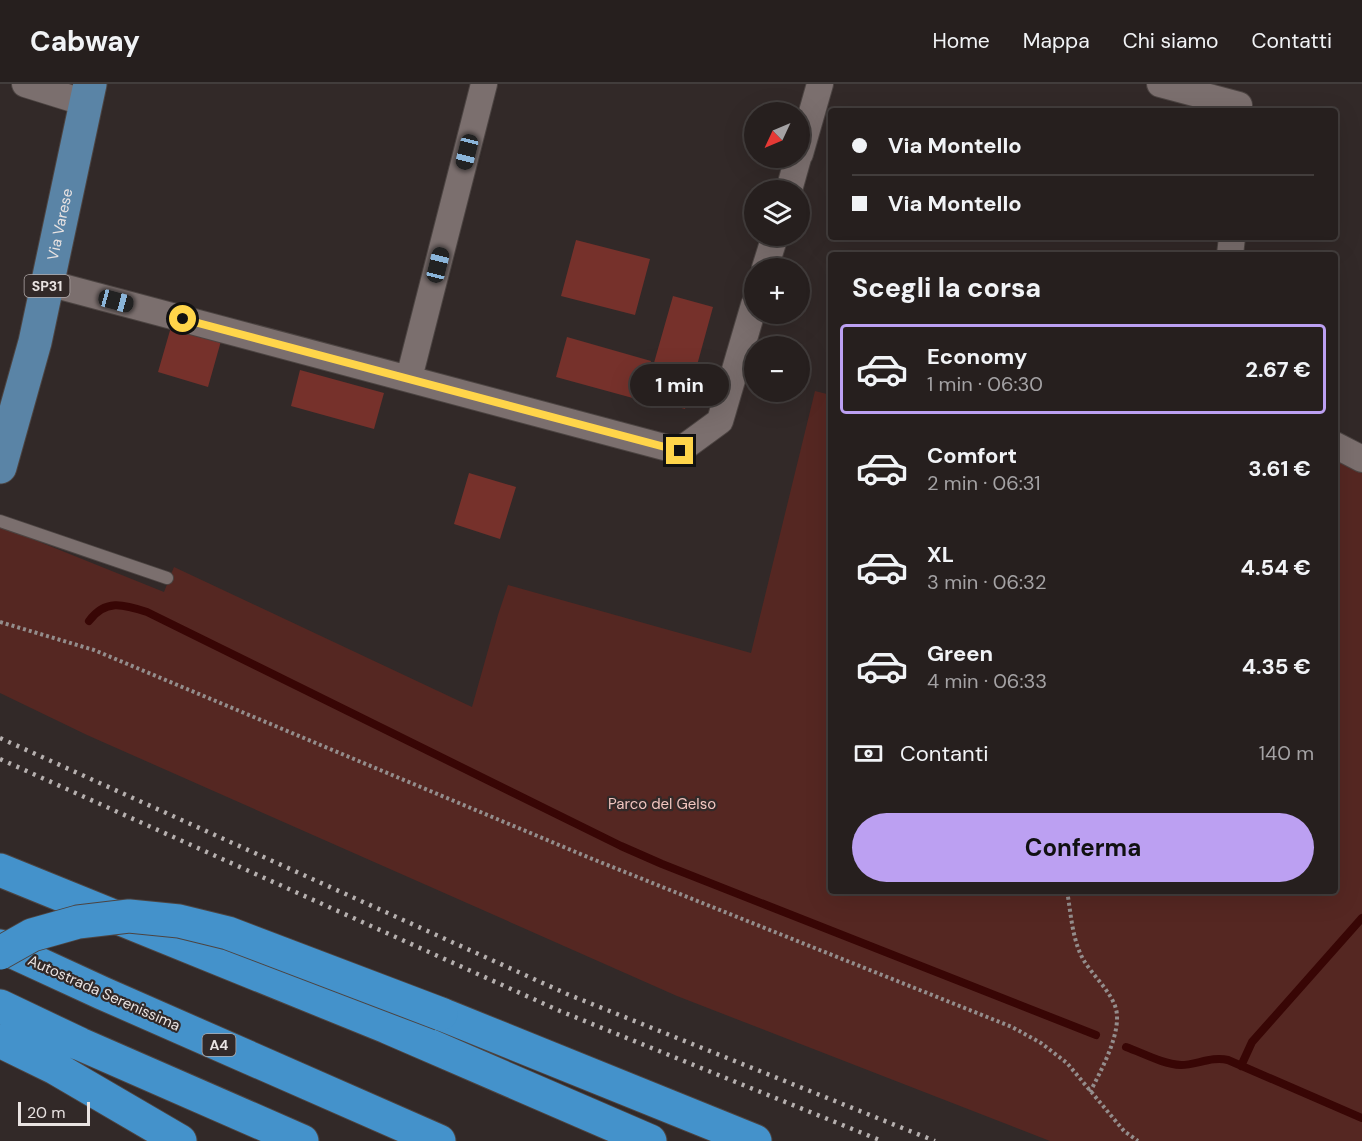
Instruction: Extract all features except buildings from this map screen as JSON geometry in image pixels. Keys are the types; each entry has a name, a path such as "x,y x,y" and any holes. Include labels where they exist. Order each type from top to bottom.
{"highway":[{"path":"0,870 387,1027 650,1141"},
{"path":"0,953 32,936 78,922 129,916 178,921 228,933 441,1014 755,1141"},
{"name":"Autostrada Serenissima","path":"0,946 439,1141"},
{"path":"0,1006 80,1044 302,1141"},
{"path":"0,1041 55,1068 180,1141"}],"main road":[{"name":"Via Varese","path":"0,467 36,342 88,94"}],"street":[{"path":"25,84 88,94"},
{"path":"409,378 484,84"},
{"path":"810,118 820,84"},
{"path":"1160,84 1241,100"},
{"path":"48,283 680,451 720,421 748,324"},
{"path":"1338,447 1362,459"}],"lane":[{"path":"0,521 167,578"}],"path":[{"path":"0,622 94,650 590,858 1012,1027 1041,1043 1067,1063 1124,1131 1138,1141"},
{"path":"1068,894 1082,958 1116,1008 1117,1022 1113,1038 1103,1068 1090,1092"}],"green space":[{"name":"Parco del Gelso","path":"815,391 828,394 828,894 1338,894 1338,453 1362,465 1362,1141 1050,1141 677,996 87,735 0,693 0,526 164,592 174,567 472,707 508,585 751,653"}],"waterway":[{"path":"89,621 101,609 108,606 130,607 147,612 621,846 1096,1035"},
{"path":"1241,1066 1252,1042 1362,918"},
{"path":"1126,1047 1181,1065 1216,1059 1228,1060 1362,1118"}],"railway":[{"path":"0,738 567,994 935,1141"},
{"path":"0,759 560,1011 882,1141"}],"route":[{"path":"183,319 680,451"}]}
